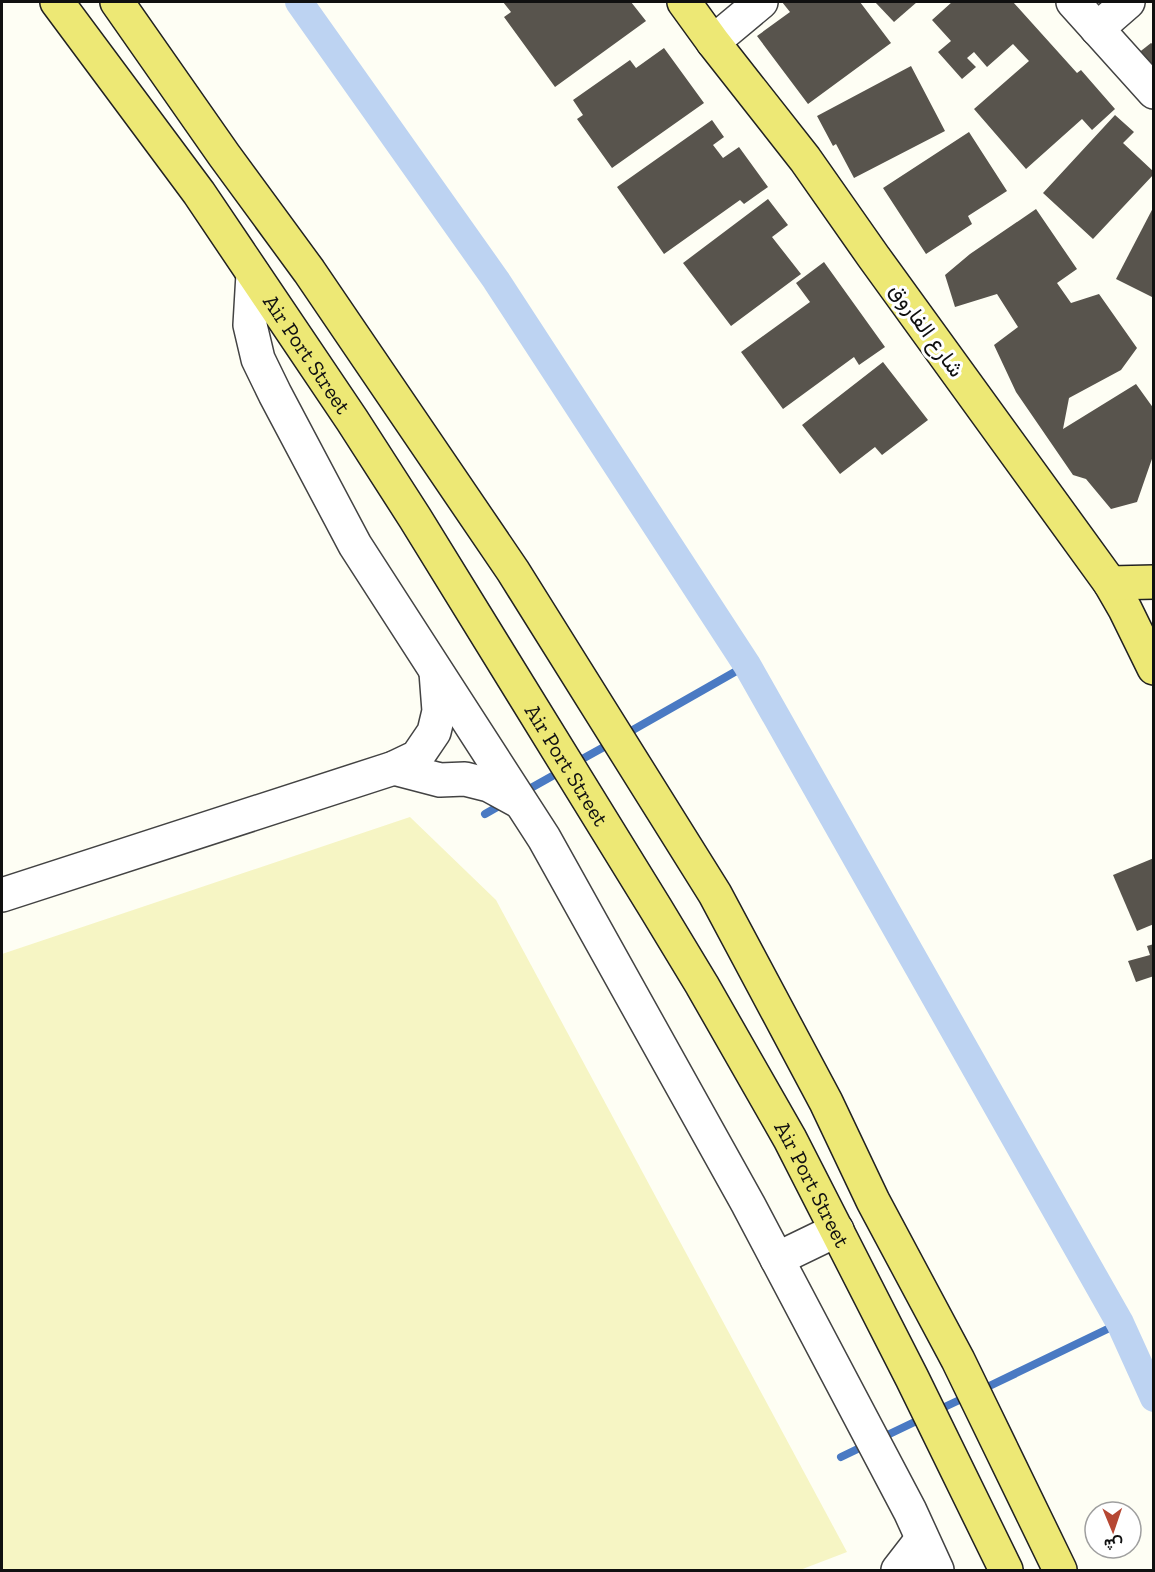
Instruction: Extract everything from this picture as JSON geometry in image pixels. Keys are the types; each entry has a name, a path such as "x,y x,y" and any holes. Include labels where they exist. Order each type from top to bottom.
{"main road":[{"name":"Air Port Street","path":"57,2 192,184 352,420 415,518 702,985 790,1139 959,1472 1006,1570"},
{"name":"Air Port Street","path":"117,2 309,271 513,571 714,894 826,1102 873,1201 958,1360 1060,1570"},
{"name":"شارع الفاروق","path":"684,2 806,159 873,256 1110,583 1125,609 1146,637 1154,668"},
{"path":"1110,583 1154,582"}],"street":[{"path":"713,42 761,2"},
{"path":"1073,2 1154,92"},
{"path":"1097,29 1128,2"},
{"path":"253,274 250,326 258,359 355,545 544,837 748,1203 910,1511 937,1570"},
{"path":"2,895 394,768 417,757 434,732 440,711 435,667"},
{"path":"394,768 440,780 465,779 489,785 522,803"},
{"path":"777,1258 837,1230"},
{"path":"898,1570 922,1539"}],"sand":[{"path":"410,817 496,900 847,1552 800,1570 2,1570 2,954"}],"building":[{"path":"503,2 631,2 646,21 555,87 504,17 511,12"},
{"path":"782,2 860,2 891,43 808,104 757,36 790,12"},
{"path":"875,2 917,2 894,22"},
{"path":"952,2 1013,2 1077,73 1081,70 1115,109 1092,130 1082,119 1026,169 974,109 1029,61 1013,44 987,67 974,52 967,58 976,67 962,79 938,52 951,41 932,20"},
{"path":"1151,43 1154,45 1154,62 1147,67 1137,54"},
{"path":"664,48 704,103 612,168 577,119 583,115 573,100 630,60 636,68"},
{"path":"911,66 945,131 854,178 836,144 833,146 817,116"},
{"path":"1115,115 1134,132 1123,143 1154,174 1093,239 1043,193"},
{"path":"712,120 724,137 713,145 723,158 739,147 768,187 744,204 740,200 664,254 617,187"},
{"path":"969,132 1007,191 968,216 972,224 926,254 883,188"},
{"path":"768,199 788,225 772,237 801,274 731,326 683,263"},
{"path":"1154,206 1154,298 1116,279"},
{"path":"1036,209 1077,269 1057,283 1071,303 1099,294 1137,348 1121,370 1069,398 1063,429 1136,384 1154,409 1154,453 1137,502 1111,509 1086,479 1073,475 1016,392 994,345 1018,327 997,294 955,307 945,275 970,254"},
{"path":"824,262 885,347 859,365 854,357 783,409 741,352 810,302 796,283"},
{"path":"883,362 928,420 882,455 875,447 840,474 802,425"},
{"path":"1154,858 1154,924 1137,931 1113,875"},
{"path":"1154,944 1154,976 1136,982 1128,961 1150,955 1147,946"}],"waterway":[{"path":"299,2 496,280 747,665 1120,1323 1154,1398"},
{"path":"624,735 747,665"},
{"path":"575,763 613,742"},
{"path":"522,793 563,770"},
{"path":"485,814 506,802"},
{"path":"979,1391 1120,1323"},
{"path":"936,1411 968,1396"},
{"path":"879,1439 925,1417"},
{"path":"841,1457 868,1444"}]}
